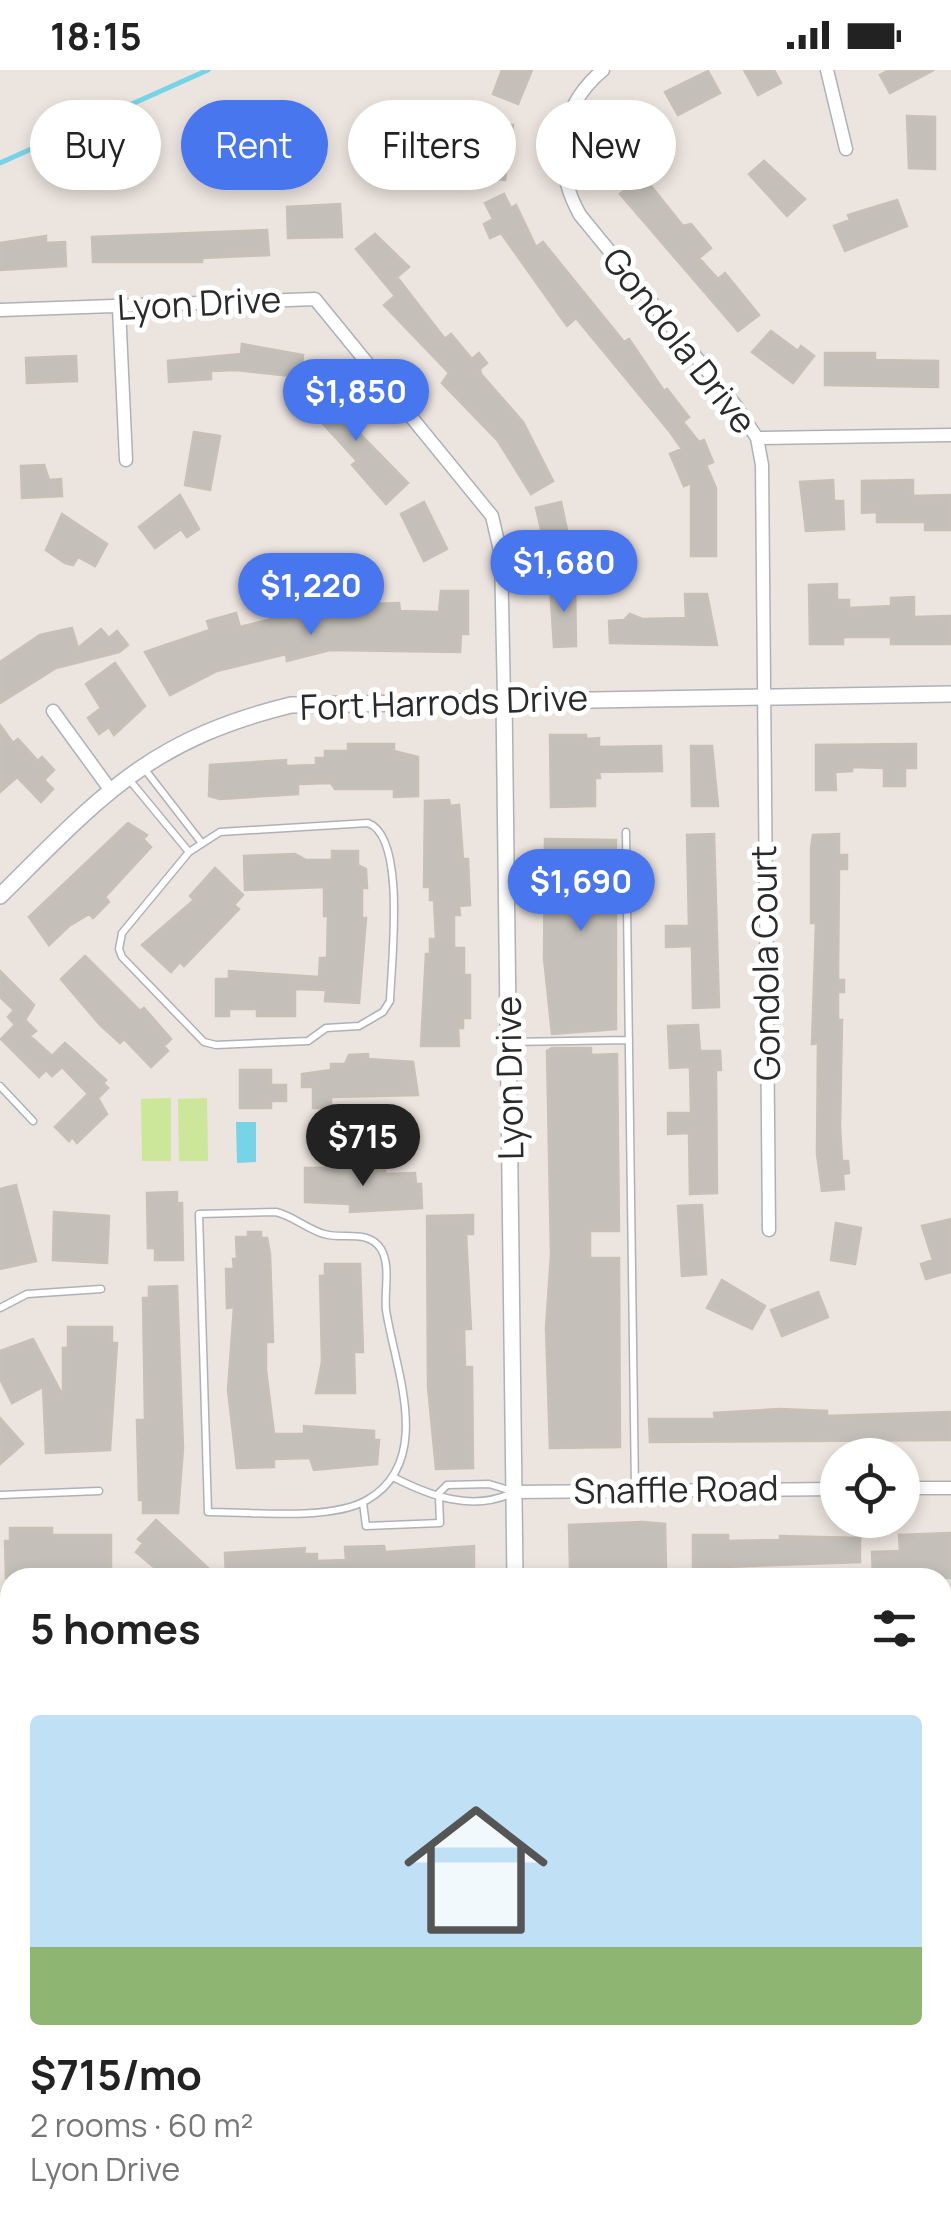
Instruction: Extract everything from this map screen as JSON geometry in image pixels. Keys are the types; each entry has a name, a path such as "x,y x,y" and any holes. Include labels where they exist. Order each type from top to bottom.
{"street":[{"name":"Gondola Drive","path":"603,70 585,86 566,122 562,167 568,193 580,215 711,374 756,438 762,464 763,696"},
{"path":"827,70 846,148"},
{"name":"Lyon Drive","path":"0,310 315,299 492,516 501,555 515,1568"},
{"path":"119,308 126,460"},
{"path":"756,438 951,435"},
{"name":"Fort Harrods Drive","path":"0,896 109,788 126,776 197,734 291,705 951,694"},
{"name":"Gondola Court","path":"763,696 769,1230"},
{"path":"53,711 109,788"},
{"path":"920,1488 951,1488"},
{"name":"Snaffle Road","path":"514,1492 820,1489"}],"lane":[{"path":"142,766 201,842"},
{"path":"126,776 188,852"},
{"path":"376,826 389,846 393,867 390,1000 383,1012 358,1026 326,1028 308,1041 216,1045 204,1042 119,950 122,932 188,852 201,842 234,829 376,826"},
{"path":"626,832 635,1491"},
{"path":"509,1042 629,1040"},
{"path":"0,1087 33,1121"},
{"path":"276,1212 325,1235 358,1236 380,1246 385,1260 386,1309 404,1382 404,1452 393,1477 363,1503 324,1511 208,1512 200,1214 276,1212"},
{"path":"0,1308 27,1294 101,1288"},
{"path":"393,1477 452,1502 495,1500 514,1492"},
{"path":"363,1503 366,1526 440,1523 438,1494 447,1485 490,1484 514,1492"},
{"path":"0,1495 99,1491"}],"green space":[{"path":"171,1098 171,1161 142,1161 141,1099"},
{"path":"207,1098 208,1161 179,1161 178,1099"}],"water":[{"path":"236,1122 256,1122 256,1162 237,1163"}],"building":[{"path":"502,70 532,70 518,104 493,94"},
{"path":"744,70 774,70 781,83 758,95"},
{"path":"889,70 934,70 890,93 880,75"},
{"path":"708,71 720,93 678,115 676,100 670,100 665,92"},
{"path":"907,116 935,117 935,169 909,168"},
{"path":"764,161 805,199 787,216 749,174"},
{"path":"625,190 654,190 683,226 691,224 711,248 699,258 718,279 725,273 759,315 738,331 620,194"},
{"path":"504,194 511,208 516,205 536,247 543,242 624,342 629,339 664,391 667,389 689,417 683,422 699,442 704,440 713,462 706,465 716,488 716,556 691,556 691,483 684,486 670,454 682,449 670,432 576,318 567,326 501,233 490,238 484,224 493,219 485,203"},
{"path":"897,200 907,226 845,251 834,226 850,220 848,215"},
{"path":"340,204 342,237 288,238 287,207"},
{"path":"267,230 269,255 202,258 202,262 93,262 92,237"},
{"path":"375,234 409,267 397,277 445,339 451,334 472,359 479,353 487,363 480,369 481,374 523,422 553,481 531,494 498,441 442,383 449,373 384,305 395,296 356,249"},
{"path":"46,236 46,243 65,242 66,266 0,270 0,243"},
{"path":"771,331 798,351 801,346 814,356 793,383 752,352"},
{"path":"242,344 303,355 301,377 236,370 211,371 211,379 169,382 168,361 241,354"},
{"path":"825,353 875,353 875,360 938,361 938,387 825,385"},
{"path":"76,356 77,381 27,383 26,358"},
{"path":"326,384 361,426 356,430 408,483 386,504 352,465 357,461 305,404"},
{"path":"194,432 220,436 210,490 185,485"},
{"path":"44,465 49,480 61,479 62,496 22,498 21,466"},
{"path":"833,480 834,501 843,501 844,529 806,531 800,482"},
{"path":"913,480 913,496 951,495 951,530 925,530 925,522 877,522 877,512 862,513 862,481"},
{"path":"180,495 199,529 187,537 181,529 155,548 139,527"},
{"path":"424,502 447,549 424,561 401,514"},
{"path":"561,502 571,549 547,555 536,508"},
{"path":"62,514 107,544 95,566 78,557 73,565 65,563 46,550"},
{"path":"550,584 575,584 576,646 554,647"},
{"path":"837,584 837,600 849,600 849,608 891,606 891,598 914,597 914,617 951,616 951,644 891,644 891,637 843,637 843,644 810,644 809,585"},
{"path":"441,591 468,591 468,634 461,634 460,652 330,650 287,661 286,654 217,671 170,695 145,652 210,630 207,621 236,613 240,627 276,618 275,612 303,608 303,612 372,613 372,604 399,603 400,611 439,612"},
{"path":"685,594 707,594 717,645 610,643 609,621 624,620 630,614 642,619 686,618"},
{"path":"72,628 78,648 101,629 109,638 117,631 128,645 119,652 56,668 0,703 0,662 40,635"},
{"path":"115,663 145,706 114,735 109,727 99,734 88,718 101,708 86,684"},
{"path":"0,725 13,743 18,739 38,761 42,757 54,770 44,780 53,789 41,802 17,777 0,792"},
{"path":"550,735 599,738 599,747 661,746 662,771 599,772 600,778 595,778 595,806 551,807"},
{"path":"348,744 394,744 394,751 418,757 418,796 394,797 394,789 335,789 331,783 298,784 298,794 220,799 209,796 210,765 286,760 286,766 316,765 316,758 325,758 325,751 348,751"},
{"path":"916,744 916,768 905,768 905,786 884,786 884,768 852,767 852,771 835,772 836,790 816,790 816,745"},
{"path":"691,746 712,746 718,806 692,806"},
{"path":"449,800 450,806 459,805 463,859 468,859 470,905 459,906 460,915 454,915 454,948 464,948 464,975 470,975 470,1018 463,1018 463,1028 458,1028 459,1046 421,1046 426,954 430,954 430,939 436,939 434,900 430,900 430,887 424,887 425,801"},
{"path":"128,823 147,835 143,839 151,847 105,897 109,902 93,918 89,914 69,926 49,945 29,917"},
{"path":"714,834 719,1007 693,1008 692,946 666,947 666,926 689,926 687,835"},
{"path":"839,834 839,855 847,855 847,869 839,869 838,980 844,980 844,992 838,992 838,1020 842,1020 840,1127 842,1161 848,1161 849,1173 843,1174 844,1189 822,1191 817,1154 818,1043 812,1044 816,923 811,923 811,848 813,835"},
{"path":"545,839 616,840 616,1029 552,1034 544,958"},
{"path":"332,851 358,851 358,865 366,869 367,888 362,888 362,918 366,918 359,1003 325,1001 326,990 295,989 295,1016 257,1016 257,1009 229,1009 229,1016 216,1016 216,979 229,979 229,971 319,977 320,958 327,958 324,887 245,890 244,856 295,854 306,860 332,860"},
{"path":"215,868 243,895 234,905 239,909 184,966 180,962 171,972 142,945 194,900 190,896"},
{"path":"85,956 140,1011 144,1008 171,1039 164,1046 168,1051 151,1067 124,1039 120,1043 100,1025 61,979"},
{"path":"0,971 34,1005 25,1020 36,1031 30,1036 52,1056 65,1043 106,1080 103,1083 108,1088 98,1098 107,1114 77,1143 72,1137 69,1141 55,1127 88,1094 62,1067 52,1076 46,1070 39,1077 1,1039 15,1025 8,1017 14,1010 0,997"},
{"path":"698,1025 700,1051 720,1051 721,1070 716,1070 717,1193 690,1194 689,1133 668,1134 668,1113 691,1113 690,1067 670,1068 668,1026"},
{"path":"591,1048 591,1055 617,1054 619,1231 590,1231 590,1258 619,1258 620,1447 550,1448 546,1328 551,1255 547,1051"},
{"path":"368,1054 368,1059 413,1062 418,1095 331,1097 331,1108 313,1108 313,1087 302,1087 302,1074 331,1070 331,1064 345,1064 349,1055"},
{"path":"240,1070 271,1070 271,1085 286,1085 286,1101 271,1101 271,1108 240,1108"},
{"path":"385,1167 385,1174 415,1173 416,1184 421,1184 422,1208 350,1212 350,1204 305,1202 305,1168"},
{"path":"16,1185 36,1261 0,1269 0,1189"},
{"path":"177,1192 177,1203 182,1203 183,1260 155,1260 155,1248 148,1248 147,1193"},
{"path":"702,1205 706,1274 682,1276 678,1206"},
{"path":"54,1212 109,1216 107,1263 53,1260"},
{"path":"473,1215 473,1234 466,1234 471,1329 464,1329 465,1367 472,1367 473,1468 436,1469 428,1387 427,1216"},
{"path":"951,1219 951,1272 926,1279 921,1264 933,1260 922,1226"},
{"path":"836,1223 861,1228 855,1264 831,1260"},
{"path":"248,1232 261,1232 261,1238 267,1238 270,1254 273,1342 266,1342 266,1370 274,1434 304,1434 304,1426 374,1431 374,1440 379,1440 377,1464 314,1470 310,1458 274,1459 274,1467 237,1468 228,1390 234,1307 227,1308 226,1269 234,1269 236,1237 248,1237"},
{"path":"325,1264 360,1264 363,1352 354,1352 355,1393 316,1393 322,1362 320,1276 325,1276"},
{"path":"722,1280 765,1306 752,1329 707,1308"},
{"path":"177,1286 183,1448 178,1513 143,1513 143,1500 139,1500 137,1420 145,1420 143,1298 149,1298 149,1287"},
{"path":"818,1292 828,1317 782,1336 771,1310"},
{"path":"68,1327 112,1327 112,1343 117,1343 110,1450 46,1453 43,1387 12,1403 0,1379 0,1351 33,1339 63,1396 63,1348 68,1348"},
{"path":"780,1409 827,1411 827,1416 950,1412 951,1440 650,1442 649,1419 715,1419 714,1413"},
{"path":"0,1418 23,1444 0,1464"},
{"path":"156,1520 208,1568 155,1568 136,1552 143,1543 138,1539"},
{"path":"665,1524 666,1568 570,1568 569,1525"},
{"path":"10,1528 52,1528 52,1535 111,1535 111,1568 6,1568 5,1541 10,1541"},
{"path":"951,1533 951,1568 873,1568 872,1552 900,1551 899,1538"},
{"path":"693,1535 728,1535 728,1541 780,1540 780,1536 860,1538 860,1562 693,1567"},
{"path":"384,1546 385,1552 474,1546 474,1568 226,1568 225,1553 305,1548 304,1554 317,1554 317,1561 346,1560 345,1547"}],"waterway":[{"path":"0,163 208,70"}]}
